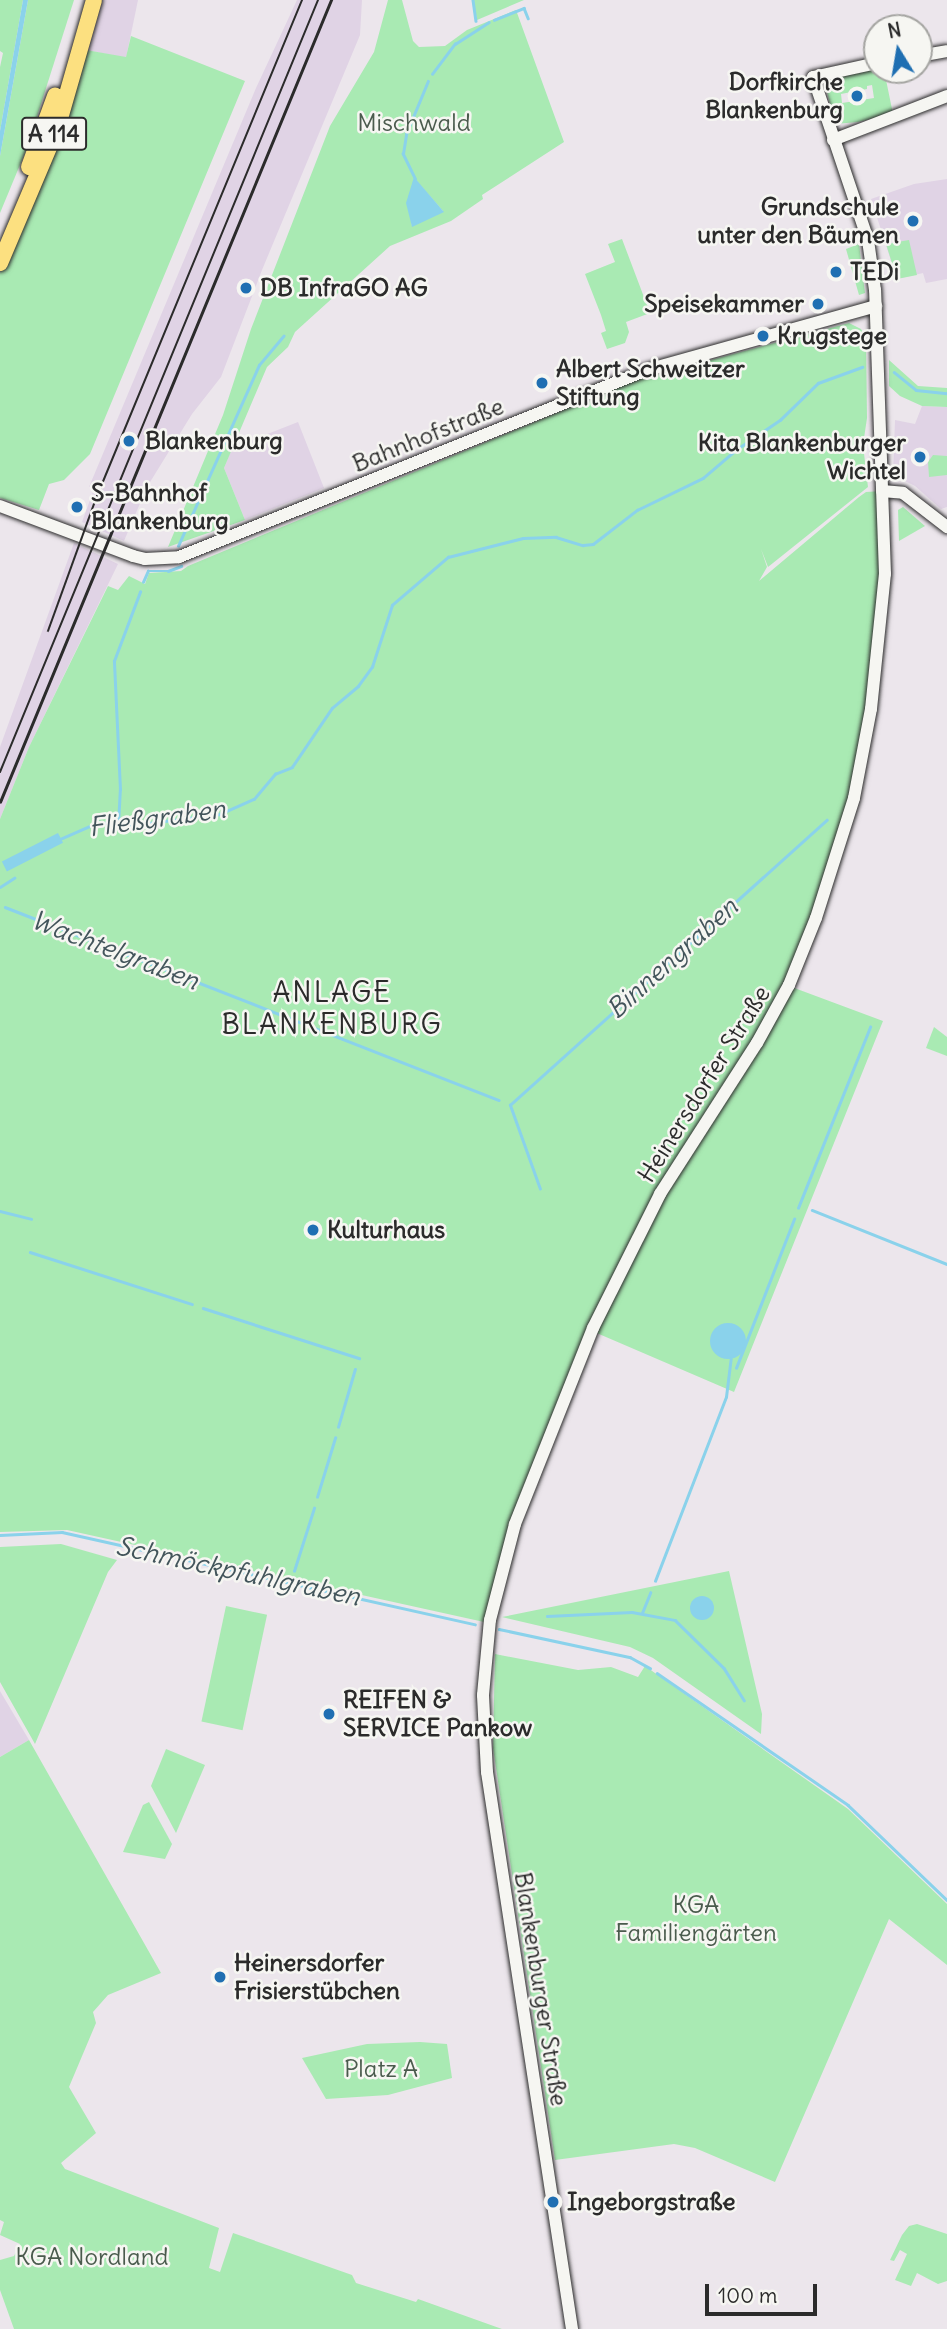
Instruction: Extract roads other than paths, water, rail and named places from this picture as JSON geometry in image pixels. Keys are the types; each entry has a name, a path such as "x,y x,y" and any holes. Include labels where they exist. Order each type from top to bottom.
{"highway":[{"name":"A 114","path":"0,238 52,108 83,0"},
{"name":"A 114","path":"0,263 57,129 94,0"}],"main road":[{"path":"863,67 813,77 869,240 876,306"},
{"path":"833,140 947,96"},
{"name":"Heinersdorfer Straße","path":"486,1654 498,1578 515,1524 593,1328 660,1194 764,1032 789,985 816,918 854,798 872,709 885,574 876,306"},
{"name":"Bahnhofstraße","path":"0,506 132,556 145,559 179,557 647,370 876,306"},
{"path":"882,491 904,493 947,527"},
{"name":"Blankenburger Straße","path":"486,1654 483,1711 487,1772 572,2329"}],"water":[{"path":"23,0 28,0 0,156 0,131"},
{"path":"414,177 444,212 412,227 406,203"},
{"path":"58,833 63,843 7,871 2,862"},
{"path":"728,1323 740,1329 746,1341 740,1353 728,1359 716,1353 710,1341 716,1329"},
{"path":"702,1596 713,1603 714,1608 707,1619 702,1620 691,1613 690,1608 697,1597"}],"waterway":[{"path":"473,0 476,21"},
{"path":"494,20 524,8 528,18"},
{"path":"432,74 455,44 489,22"},
{"path":"415,179 403,154 406,134 428,81"},
{"path":"178,546 259,365 283,336"},
{"name":"Fließgraben","path":"58,840 99,822 125,826 220,814 254,799 275,774 292,767 332,708 358,686 372,667 392,605 448,557 523,538 556,537 583,545 593,544 637,510 703,478 737,449 780,420 818,383 862,367"},
{"name":"Fließgraben","path":"894,372 916,390 947,393"},
{"path":"143,582 148,571 168,571 181,566"},
{"path":"118,825 120,790 114,661 140,592"},
{"name":"Binnengraben","path":"540,1189 510,1105 826,820"},
{"name":"Fließgraben","path":"0,887 14,878"},
{"name":"Wachtelgraben","path":"5,907 499,1100"},
{"path":"798,1208 870,1027"},
{"path":"812,1210 947,1264"},
{"path":"0,1211 31,1219"},
{"path":"736,1368 794,1219"},
{"path":"30,1252 192,1304"},
{"path":"203,1308 359,1358"},
{"path":"655,1581 726,1397 731,1359"},
{"path":"338,1427 355,1369"},
{"path":"317,1497 335,1438"},
{"path":"294,1571 314,1508"},
{"name":"Schmöckpfuhlgraben","path":"0,1535 62,1532 475,1624"},
{"path":"642,1613 650,1593"},
{"path":"547,1616 632,1612 675,1620 724,1668 744,1700"},
{"name":"Schmöckpfuhlgraben","path":"499,1629 630,1657 650,1668"},
{"name":"Schmöckpfuhlgraben","path":"657,1673 848,1805 947,1900"}],"tram line":[{"path":"48,631 97,496 302,0"},
{"path":"0,772 318,0"}],"railway":[{"path":"0,802 331,0"}],"place":[{"name":"Dorfkirche Blankenburg","path":"857,96"},
{"name":"Grundschule unter den Bäumen","path":"913,221"},
{"name":"TEDi","path":"836,272"},
{"name":"DB InfraGO AG","path":"246,288"},
{"name":"Speisekammer","path":"818,304"},
{"name":"Krugstege","path":"763,336"},
{"name":"Albert Schweitzer Stiftung","path":"542,383"},
{"name":"Blankenburg","path":"129,441"},
{"name":"Kita Blankenburger Wichtel","path":"920,457"},
{"name":"S-Bahnhof Blankenburg","path":"77,507"},
{"name":"Kulturhaus","path":"313,1230"},
{"name":"REIFEN & SERVICE Pankow","path":"329,1714"},
{"name":"Heinersdorfer Frisierstübchen","path":"220,1977"},
{"name":"Ingeborgstraße","path":"553,2202"}],"district":[{"name":"ANLAGE BLANKENBURG","path":"332,1008"}],"park label":[{"name":"Mischwald","path":"414,123"},
{"name":"KGA Familiengärten","path":"696,1919"},
{"name":"Platz A","path":"381,2069"},
{"name":"KGA Nordland","path":"92,2257"}]}
